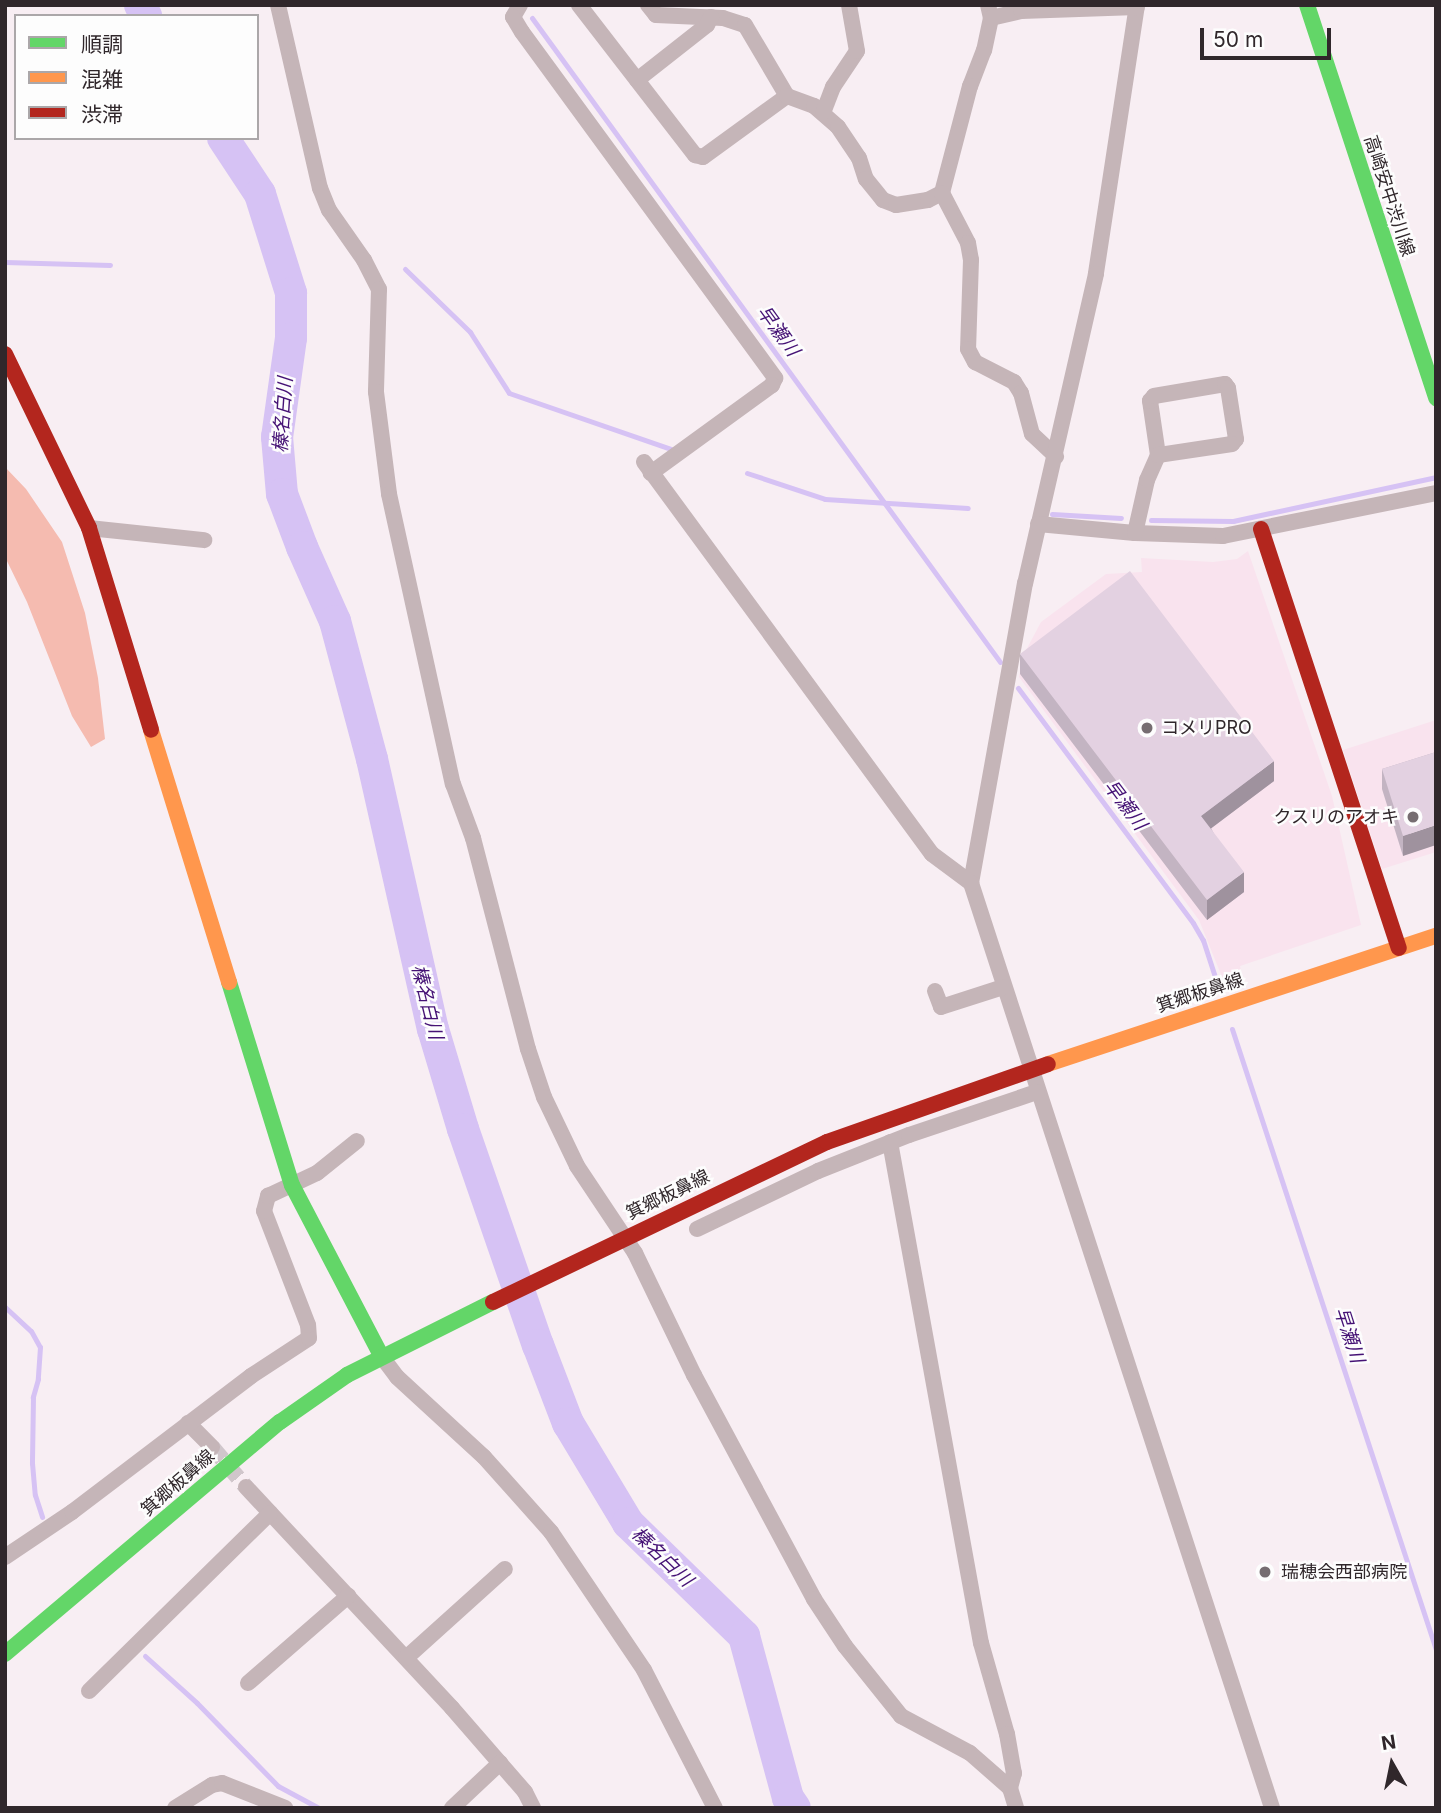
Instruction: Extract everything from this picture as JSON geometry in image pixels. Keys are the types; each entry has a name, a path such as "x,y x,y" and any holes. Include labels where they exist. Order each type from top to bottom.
{"main road":[{"name":"高崎安中渋川線","path":"1307,5 1436,398"},
{"path":"5,354 89,528 292,1185 382,1357"},
{"path":"1261,529 1399,948"},
{"name":"箕郷板鼻線","path":"5,1654 280,1422 348,1375 382,1357 618,1240 827,1142 1030,1070 1436,936"}],"street":[{"path":"278,5 320,188 329,210 364,260 379,289 376,392 389,494 453,784 473,838 528,1049 544,1097 577,1166 694,1375 801,1575 845,1646 901,1716 970,1753 1010,1788"},
{"path":"579,5 695,155 703,157 787,96"},
{"path":"648,5 656,15 711,17 736,20 745,25 787,96 823,113 849,141 866,179 883,200 896,205 928,200 942,193"},
{"path":"823,113 833,87 857,51 849,5"},
{"path":"1056,456 1032,434 1021,393 1014,382 975,362 968,349 971,260 968,243 942,193 970,86 984,50 989,12 1137,6 1096,274 1056,456 1038,524 971,883 1272,1808"},
{"path":"517,7 513,17 522,32 775,379 772,385 647,467 932,854 971,883"},
{"path":"636,80 707,25 711,17"},
{"path":"1135,533 1147,480 1158,455 1150,401 1154,396 1225,384 1228,388 1236,439 1232,444 1158,455"},
{"path":"1038,524 1135,533 1223,536 1436,493"},
{"path":"89,528 204,540"},
{"path":"935,991 941,1007 1003,987"},
{"path":"697,1229 818,1171 890,1142 1037,1092"},
{"path":"5,1557 72,1512 188,1423 309,1338 308,1325 264,1211 268,1196 317,1172 357,1141"},
{"path":"890,1142 981,1643 1007,1734 1014,1773 1010,1788 1016,1808"},
{"path":"382,1357 397,1377 484,1457 551,1532 644,1670 715,1808"},
{"path":"188,1423 212,1447"},
{"path":"246,1487 500,1763 525,1792 533,1808"},
{"path":"89,1691 270,1513"},
{"path":"406,1658 506,1569"},
{"path":"248,1683 348,1596"},
{"path":"452,1808 500,1763"},
{"path":"175,1808 212,1785 222,1783 285,1808"}],"shaded area":[{"path":"5,467 26,489 62,542 85,613 98,678 105,739 91,747 72,716 27,602 5,557"},
{"path":"1248,551 1332,796 1361,925 1240,966 1243,980 1224,982 1199,920 1019,677 1024,654 1041,622 1106,574 1142,572 1141,558 1213,562 1237,559"},
{"path":"1436,720 1436,852 1382,869 1343,750"}],"building":[{"name":"コメリPRO","path":"1130,571 1274,761 1201,816 1244,872 1207,900 1020,654"},
{"name":"クスリのアオキ","path":"1436,752 1436,825 1403,836 1382,769"}],"waterway":[{"name":"榛名白川","path":"140,5 145,14"},
{"name":"早瀬川","path":"532,18 1000,662"},
{"name":"榛名白川","path":"224,140 260,194 291,293 291,338 277,437 282,494 335,621 372,759 433,1029 463,1129 568,1423 628,1523 744,1636 788,1798 795,1808"},
{"path":"5,262 110,265"},
{"path":"405,269 470,332 509,393 671,449"},
{"path":"747,473 825,499 968,508"},
{"path":"1151,520 1233,521 1436,477"},
{"path":"1052,514 1121,518"},
{"name":"早瀬川","path":"1018,688 1193,923 1203,940 1217,983"},
{"name":"早瀬川","path":"1232,1029 1436,1650"},
{"path":"5,1307 31,1331 40,1347 38,1379 33,1397 32,1463 35,1495 42,1517"},
{"path":"145,1656 197,1703 278,1786 319,1808"}],"tunnel":[{"path":"212,1447 246,1487"}],"traffic: fast":[{"path":"1307,5 1436,398"},
{"path":"229,982 292,1185 382,1357"},
{"path":"5,1654 280,1422 347,1375 493,1302"}],"traffic: slow":[{"path":"151,730 229,982"},
{"path":"1048,1064 1436,936"}],"traffic: jam":[{"path":"5,354 89,528 151,730"},
{"path":"1261,529 1399,948"},
{"path":"493,1302 827,1142 1048,1064"}],"place":[{"name":"コメリPRO","path":"1147,728"},
{"name":"クスリのアオキ","path":"1413,817"},
{"name":"瑞穂会西部病院","path":"1265,1572"}]}
